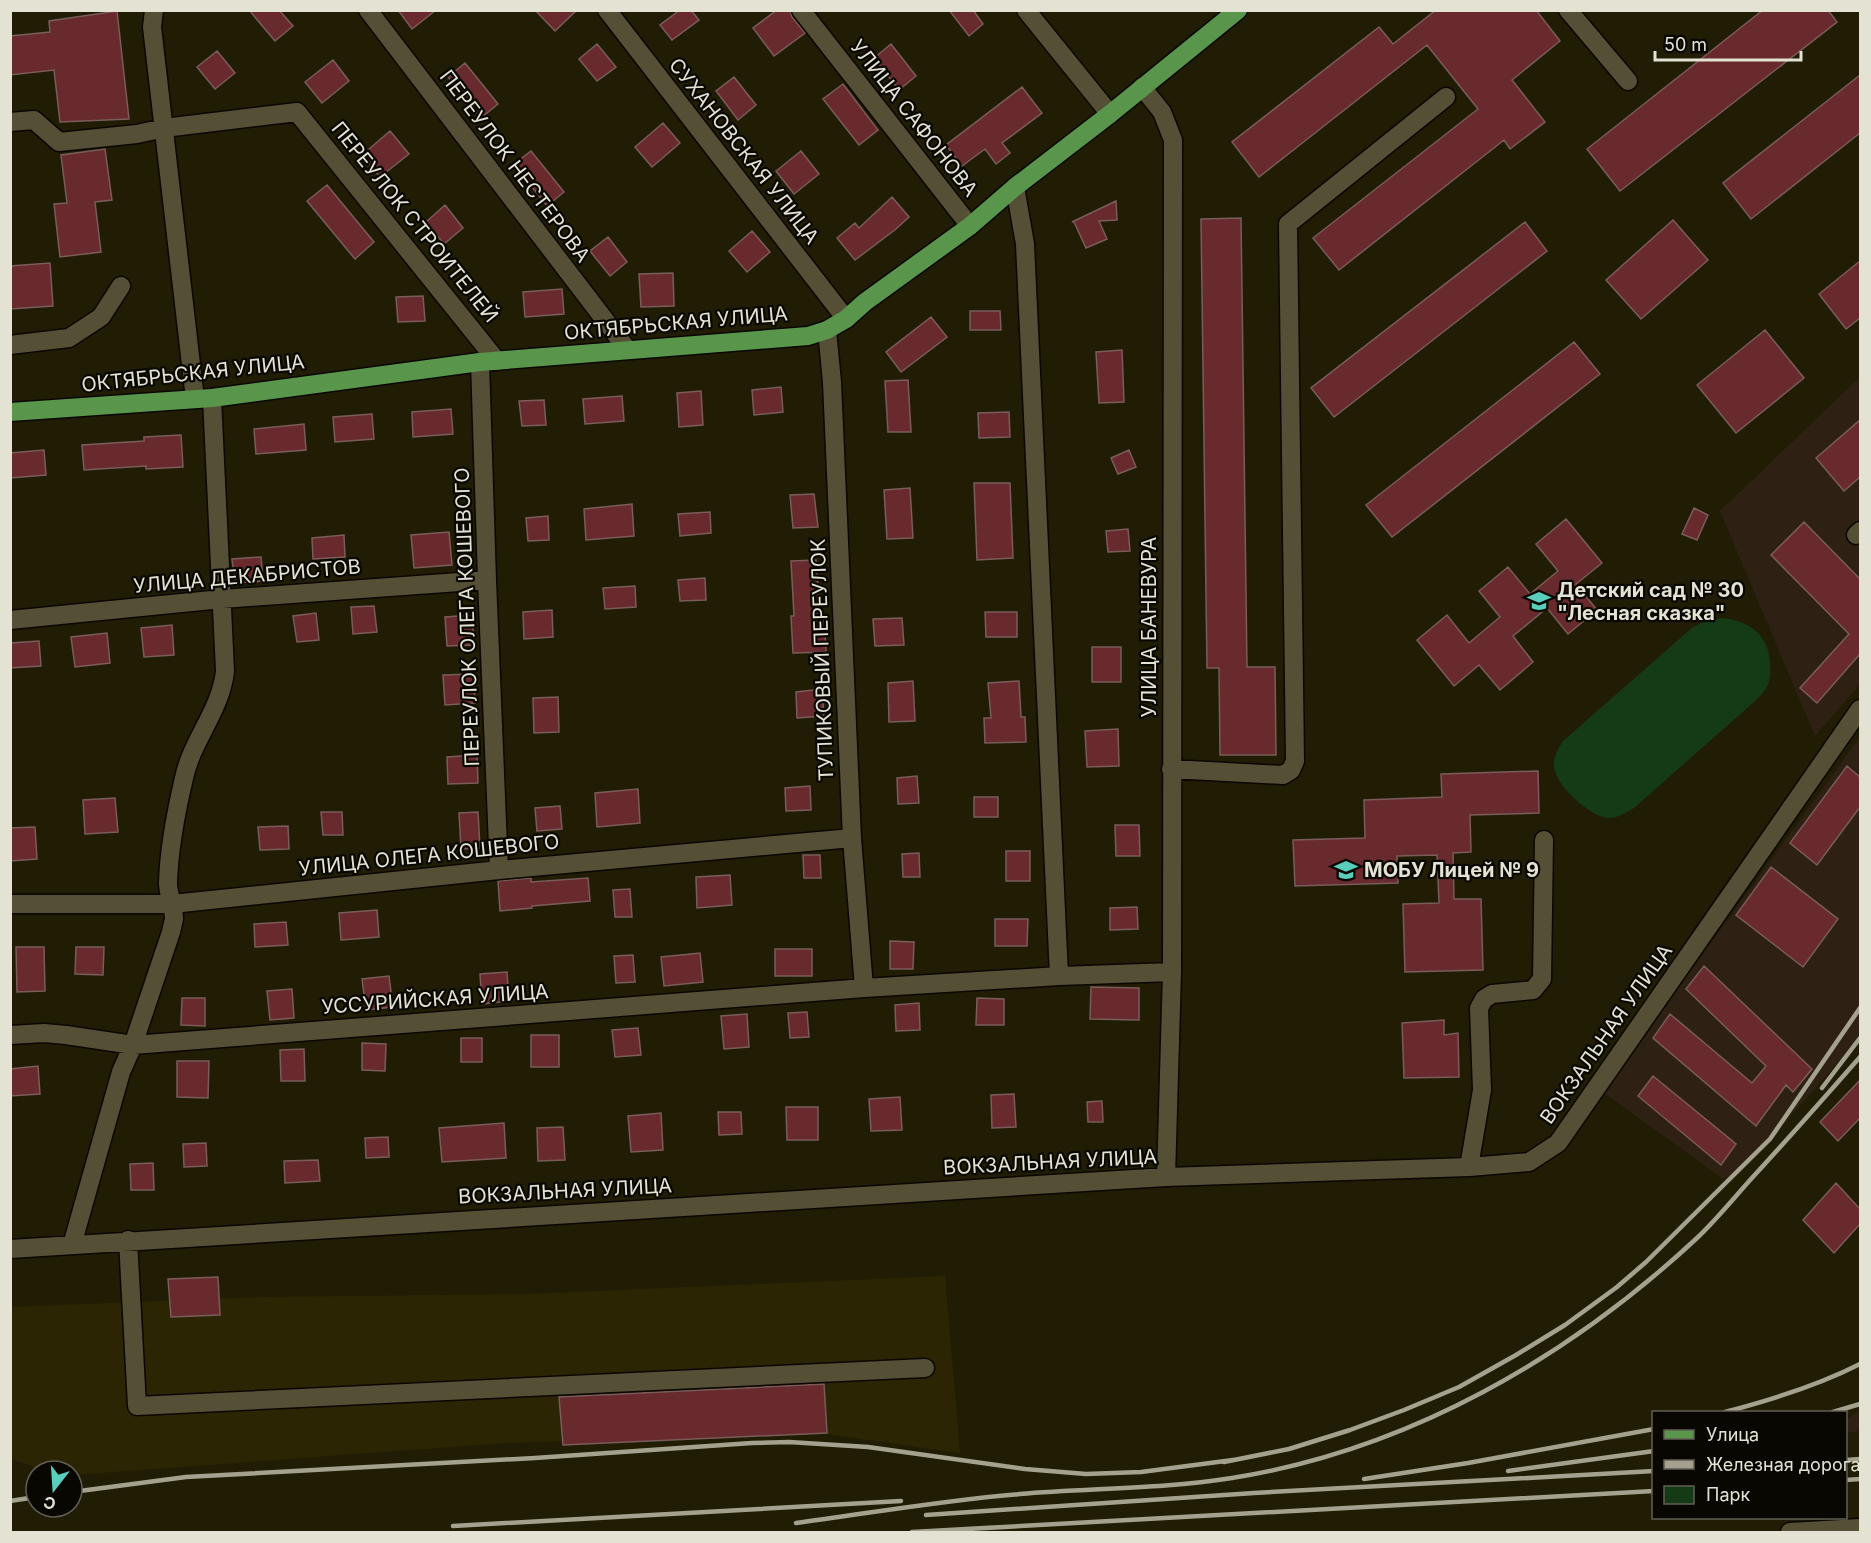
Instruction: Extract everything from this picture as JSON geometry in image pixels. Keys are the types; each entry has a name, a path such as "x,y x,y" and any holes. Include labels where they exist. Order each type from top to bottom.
{"main road":[{"name":"ОКТЯБРЬСКАЯ УЛИЦА","path":"10,412 203,399 489,362 808,336 827,330 846,319 865,302 970,226 1015,187 1110,114 1238,10"}],"street":[{"path":"72,1245 121,1072 133,1045 171,932 174,919 168,879 175,818 185,774 196,742 219,696 224,683 225,671 222,599 203,399 164,128 152,27 153,10"},
{"name":"ПЕРЕУЛОК НЕСТЕРОВА","path":"368,10 627,349"},
{"name":"СУХАНОВСКАЯ УЛИЦА","path":"607,10 846,319"},
{"name":"УЛИЦА САФОНОВА","path":"801,10 970,226"},
{"path":"1026,10 1110,114"},
{"path":"1568,10 1628,81"},
{"name":"УЛИЦА БАНЕВУРА","path":"1142,87 1162,112 1173,140 1172,972 1166,1177"},
{"path":"1172,769 1283,775 1291,770 1295,761 1288,224 1446,97"},
{"name":"ПЕРЕУЛОК СТРОИТЕЛЕЙ","path":"164,128 297,112 489,362"},
{"path":"10,122 34,120 59,142 137,134 164,128"},
{"path":"1015,187 1025,244 1059,976"},
{"path":"10,345 69,338 101,317 122,286"},
{"name":"ТУПИКОВЫЙ ПЕРЕУЛОК","path":"827,330 833,394 852,838 864,988"},
{"name":"ПЕРЕУЛОК ОЛЕГА КОШЕВОГО","path":"489,362 487,580 499,870"},
{"name":"УЛИЦА ДЕКАБРИСТОВ","path":"10,620 222,599 487,580"},
{"name":"ВОКЗАЛЬНАЯ УЛИЦА","path":"10,1249 1166,1177 1468,1167 1529,1162 1558,1143 1860,709"},
{"name":"УЛИЦА ОЛЕГА КОШЕВОГО","path":"10,904 172,904 499,870 852,838"},
{"path":"1468,1167 1482,1090 1479,1008 1484,999 1492,994 1533,990 1542,979 1544,840"},
{"name":"УССУРИЙСКАЯ УЛИЦА","path":"10,1035 44,1033 133,1045 864,988 1059,976 1172,972"},
{"path":"128,1240 137,1406 925,1368"},
{"path":"1790,1533 1852,1530"}],"shaded area":[{"path":"1860,377 1860,684 1815,736 1720,511"},
{"path":"1860,737 1860,1038 1742,1170 1723,1179 1603,1092"},
{"path":"945,1276 960,1453 812,1432 505,1443 84,1474 84,1459 24,1459 24,1464 11,1459 10,1307 264,1297 528,1294"},
{"path":"1860,1409 1860,1431 1847,1433 1847,1420"}],"green space":[{"path":"1722,618 1741,622 1761,637 1770,662 1769,681 1765,690 1634,808 1618,816 1607,818 1583,806 1567,791 1556,775 1554,760 1563,741 1693,627 1705,621"}],"building":[{"path":"249,10 279,10 293,26 275,41"},
{"path":"398,10 436,10 412,29"},
{"path":"535,10 577,10 555,31"},
{"path":"680,10 691,10 699,20 672,40 660,25"},
{"path":"777,10 790,10 792,17 805,33 774,56 753,28"},
{"path":"949,10 973,10 983,24 969,36"},
{"path":"1436,10 1536,10 1560,41 1512,80 1545,122 1510,149 1504,140 1339,270 1313,238 1478,109 1427,45 1259,177 1232,142 1379,27 1393,44"},
{"path":"1763,10 1828,10 1837,22 1620,191 1587,149"},
{"path":"117,11 129,119 60,122 54,70 10,75 10,36 50,32 49,21"},
{"path":"597,44 616,67 597,81 579,59"},
{"path":"891,44 916,76 899,90 874,58"},
{"path":"217,51 235,73 215,89 197,67"},
{"path":"333,60 349,81 322,103 305,82"},
{"path":"465,63 498,104 481,118 448,77"},
{"path":"1860,75 1860,133 1751,219 1723,183"},
{"path":"734,77 756,105 738,120 716,91"},
{"path":"843,84 878,130 859,145 823,99"},
{"path":"1022,87 1042,113 1002,143 1010,153 996,164 985,149 962,166 946,145"},
{"path":"663,123 680,143 652,167 635,147"},
{"path":"390,131 409,154 380,177 362,155"},
{"path":"105,149 112,200 95,202 101,252 60,257 54,204 67,203 61,155"},
{"path":"531,151 564,192 547,206 514,164"},
{"path":"801,151 819,174 794,194 776,171"},
{"path":"327,185 374,242 355,259 307,201"},
{"path":"892,197 909,217 855,260 837,238 855,223 859,228"},
{"path":"1116,201 1117,220 1099,221 1107,239 1086,248 1072,222"},
{"path":"445,205 463,228 444,244 426,222"},
{"path":"1241,218 1247,667 1275,667 1276,755 1220,755 1219,668 1207,668 1201,219"},
{"path":"1673,220 1708,260 1641,319 1606,280"},
{"path":"1525,222 1547,251 1334,417 1311,388"},
{"path":"752,231 770,252 747,272 729,251"},
{"path":"608,237 627,262 610,276 590,251"},
{"path":"1860,261 1860,318 1846,329 1819,294"},
{"path":"50,263 53,306 10,309 10,266"},
{"path":"673,273 674,306 641,307 639,274"},
{"path":"562,289 564,314 525,317 523,292"},
{"path":"423,296 425,321 398,322 396,297"},
{"path":"970,311 1000,311 1001,330 970,330"},
{"path":"931,317 947,337 901,372 886,352"},
{"path":"1765,330 1804,378 1736,433 1697,385"},
{"path":"1574,342 1600,374 1392,537 1366,505"},
{"path":"1122,350 1124,402 1099,403 1096,352"},
{"path":"908,380 911,432 888,432 885,381"},
{"path":"781,387 783,412 754,415 752,390"},
{"path":"701,391 703,425 679,427 677,393"},
{"path":"622,396 624,421 585,424 583,399"},
{"path":"544,400 546,425 522,426 519,401"},
{"path":"451,409 453,434 413,437 412,412"},
{"path":"1009,412 1010,437 979,438 978,413"},
{"path":"372,414 374,439 335,442 333,417"},
{"path":"1860,420 1860,477 1844,491 1816,458"},
{"path":"304,424 306,450 256,454 254,429"},
{"path":"181,435 183,467 146,469 146,466 84,470 82,445 144,441 144,437"},
{"path":"44,450 46,475 10,478 10,453"},
{"path":"1129,450 1136,467 1118,474 1111,458"},
{"path":"974,483 1010,483 1013,558 977,560"},
{"path":"910,488 913,538 887,539 884,490"},
{"path":"814,494 818,527 793,528 790,495"},
{"path":"632,504 634,536 586,540 584,509"},
{"path":"1694,508 1708,515 1697,540 1682,534"},
{"path":"710,512 711,533 680,536 678,514"},
{"path":"548,516 549,540 528,541 526,518"},
{"name":"Детский сад № 30 \"Лесная сказка\"","path":"1566,519 1602,563 1576,584 1597,610 1568,634 1547,608 1513,636 1533,662 1500,690 1479,665 1454,686 1417,640 1447,615 1469,643 1500,617 1479,591 1508,567 1530,594 1558,571 1536,544"},
{"path":"1804,522 1860,579 1860,654 1817,703 1800,688 1849,634 1771,555"},
{"path":"1128,529 1130,551 1108,552 1106,531"},
{"path":"449,532 452,565 414,568 411,535"},
{"path":"344,535 345,557 313,559 312,538"},
{"path":"261,557 263,581 235,583 232,559"},
{"path":"816,560 820,615 824,615 826,652 793,653 791,616 794,616 791,561"},
{"path":"705,578 706,600 680,601 678,580"},
{"path":"635,586 636,607 605,609 603,588"},
{"path":"374,606 377,632 353,634 351,607"},
{"path":"552,610 553,637 524,639 523,612"},
{"path":"985,612 1017,612 1017,637 986,637"},
{"path":"316,613 319,640 297,642 293,616"},
{"path":"472,615 474,645 447,646 445,617"},
{"path":"902,618 904,645 875,646 873,619"},
{"path":"172,625 174,655 144,657 141,628"},
{"path":"107,633 110,663 75,667 71,637"},
{"path":"39,641 41,666 10,668 10,643"},
{"path":"1092,647 1121,647 1121,682 1092,682"},
{"path":"474,674 475,703 445,705 443,675"},
{"path":"913,681 915,721 889,722 888,683"},
{"path":"1019,681 1021,717 1025,717 1026,742 985,743 984,718 991,718 988,683"},
{"path":"822,689 824,716 797,718 796,692"},
{"path":"558,697 559,732 534,733 533,698"},
{"path":"1118,729 1119,766 1087,767 1085,731"},
{"path":"477,755 478,783 448,784 447,757"},
{"path":"1847,766 1860,777 1860,807 1817,865 1790,843"},
{"name":"МОБУ Лицей № 9","path":"1538,771 1539,813 1470,815 1471,852 1453,853 1454,899 1481,899 1483,970 1405,972 1403,904 1439,903 1437,855 1397,856 1398,883 1295,886 1293,840 1365,838 1364,800 1442,797 1441,774"},
{"path":"917,776 919,803 898,804 897,778"},
{"path":"810,786 811,810 786,811 785,788"},
{"path":"638,789 640,823 597,827 595,793"},
{"path":"974,797 998,797 998,817 974,817"},
{"path":"115,798 118,832 85,834 83,800"},
{"path":"560,806 562,829 537,831 535,808"},
{"path":"321,812 342,812 343,835 323,835"},
{"path":"478,812 480,848 461,849 459,813"},
{"path":"1115,825 1139,825 1140,856 1116,856"},
{"path":"288,826 289,849 260,850 258,827"},
{"path":"35,827 37,859 10,861 10,828"},
{"path":"1006,851 1030,851 1030,881 1006,881"},
{"path":"919,853 920,877 903,877 902,854"},
{"path":"803,855 820,855 821,878 804,878"},
{"path":"1771,867 1838,919 1803,967 1736,915"},
{"path":"730,875 732,905 697,908 696,877"},
{"path":"531,878 531,882 588,878 590,901 500,911 498,881"},
{"path":"630,889 632,917 615,917 613,890"},
{"path":"1137,907 1138,929 1110,930 1110,908"},
{"path":"377,910 379,937 341,940 339,913"},
{"path":"995,919 1028,919 1027,946 995,946"},
{"path":"286,922 288,945 255,947 254,924"},
{"path":"890,941 914,942 913,969 890,969"},
{"path":"16,947 44,947 45,991 17,992"},
{"path":"76,947 104,947 103,975 75,974"},
{"path":"775,949 812,949 812,976 775,976"},
{"path":"700,953 703,982 664,986 661,957"},
{"path":"633,955 635,982 616,983 614,956"},
{"path":"1704,966 1812,1069 1793,1092 1786,1085 1756,1126 1653,1038 1670,1014 1752,1083 1766,1066 1686,989"},
{"path":"507,972 509,1001 482,1004 480,974"},
{"path":"389,976 393,1007 366,1010 362,979"},
{"path":"1091,987 1139,988 1139,1020 1090,1019"},
{"path":"292,989 294,1018 270,1020 267,991"},
{"path":"182,998 205,998 205,1026 181,1025"},
{"path":"977,998 1004,999 1004,1025 976,1025"},
{"path":"919,1003 920,1030 896,1031 895,1005"},
{"path":"807,1012 809,1037 790,1038 788,1013"},
{"path":"747,1014 749,1047 724,1049 721,1016"},
{"path":"1444,1020 1444,1035 1458,1033 1459,1077 1404,1078 1402,1023"},
{"path":"638,1028 641,1055 615,1057 612,1030"},
{"path":"531,1035 559,1035 559,1067 531,1067"},
{"path":"461,1038 482,1038 482,1062 461,1062"},
{"path":"362,1043 386,1044 385,1071 362,1070"},
{"path":"304,1049 305,1081 281,1081 280,1050"},
{"path":"177,1061 209,1061 208,1098 177,1097"},
{"path":"38,1066 40,1094 10,1096 10,1069"},
{"path":"1653,1076 1736,1144 1721,1165 1638,1096"},
{"path":"1860,1080 1860,1118 1838,1141 1820,1122"},
{"path":"1014,1094 1016,1127 992,1128 991,1095"},
{"path":"900,1097 902,1130 871,1131 869,1099"},
{"path":"1102,1101 1103,1122 1088,1122 1087,1102"},
{"path":"786,1107 818,1107 818,1140 787,1140"},
{"path":"718,1112 741,1112 742,1134 719,1135"},
{"path":"661,1113 663,1150 631,1152 628,1116"},
{"path":"504,1123 506,1158 442,1162 439,1128"},
{"path":"563,1127 565,1160 538,1161 537,1128"},
{"path":"388,1137 389,1157 366,1158 365,1138"},
{"path":"206,1143 207,1166 184,1167 183,1144"},
{"path":"318,1160 320,1181 285,1183 284,1161"},
{"path":"153,1163 154,1190 131,1190 130,1164"},
{"path":"1836,1183 1860,1209 1860,1224 1834,1253 1803,1220"},
{"path":"218,1277 220,1315 171,1317 168,1279"},
{"path":"824,1384 827,1433 563,1445 559,1397"}],"railway":[{"path":"1224,1462 1289,1449 1404,1410 1459,1387 1565,1325 1617,1287 1646,1262 1770,1139 1860,1008"},
{"path":"1822,1088 1860,1038"},
{"path":"796,1523 992,1497 1206,1482 1232,1478 1297,1465 1361,1446 1422,1421 1482,1392 1540,1359 1595,1322 1647,1282 1711,1224 1860,1057"},
{"path":"1729,1411 1794,1392 1860,1364"},
{"path":"1836,1411 1860,1404"},
{"path":"1364,1479 1468,1463 1652,1429"},
{"path":"84,1490 186,1477 789,1442 868,1447 1025,1469 1086,1474 1141,1472 1233,1460"},
{"path":"1508,1471 1652,1451"},
{"path":"1847,1460 1860,1459"},
{"path":"926,1515 1254,1493 1652,1471"},
{"path":"1847,1480 1860,1479"},
{"path":"912,1532 1652,1491"},
{"path":"10,1501 24,1499"},
{"path":"453,1526 901,1501"}],"place":[{"name":"Детский сад № 30 \"Лесная сказка\"","path":"1539,601"},
{"name":"МОБУ Лицей № 9","path":"1346,870"}]}
